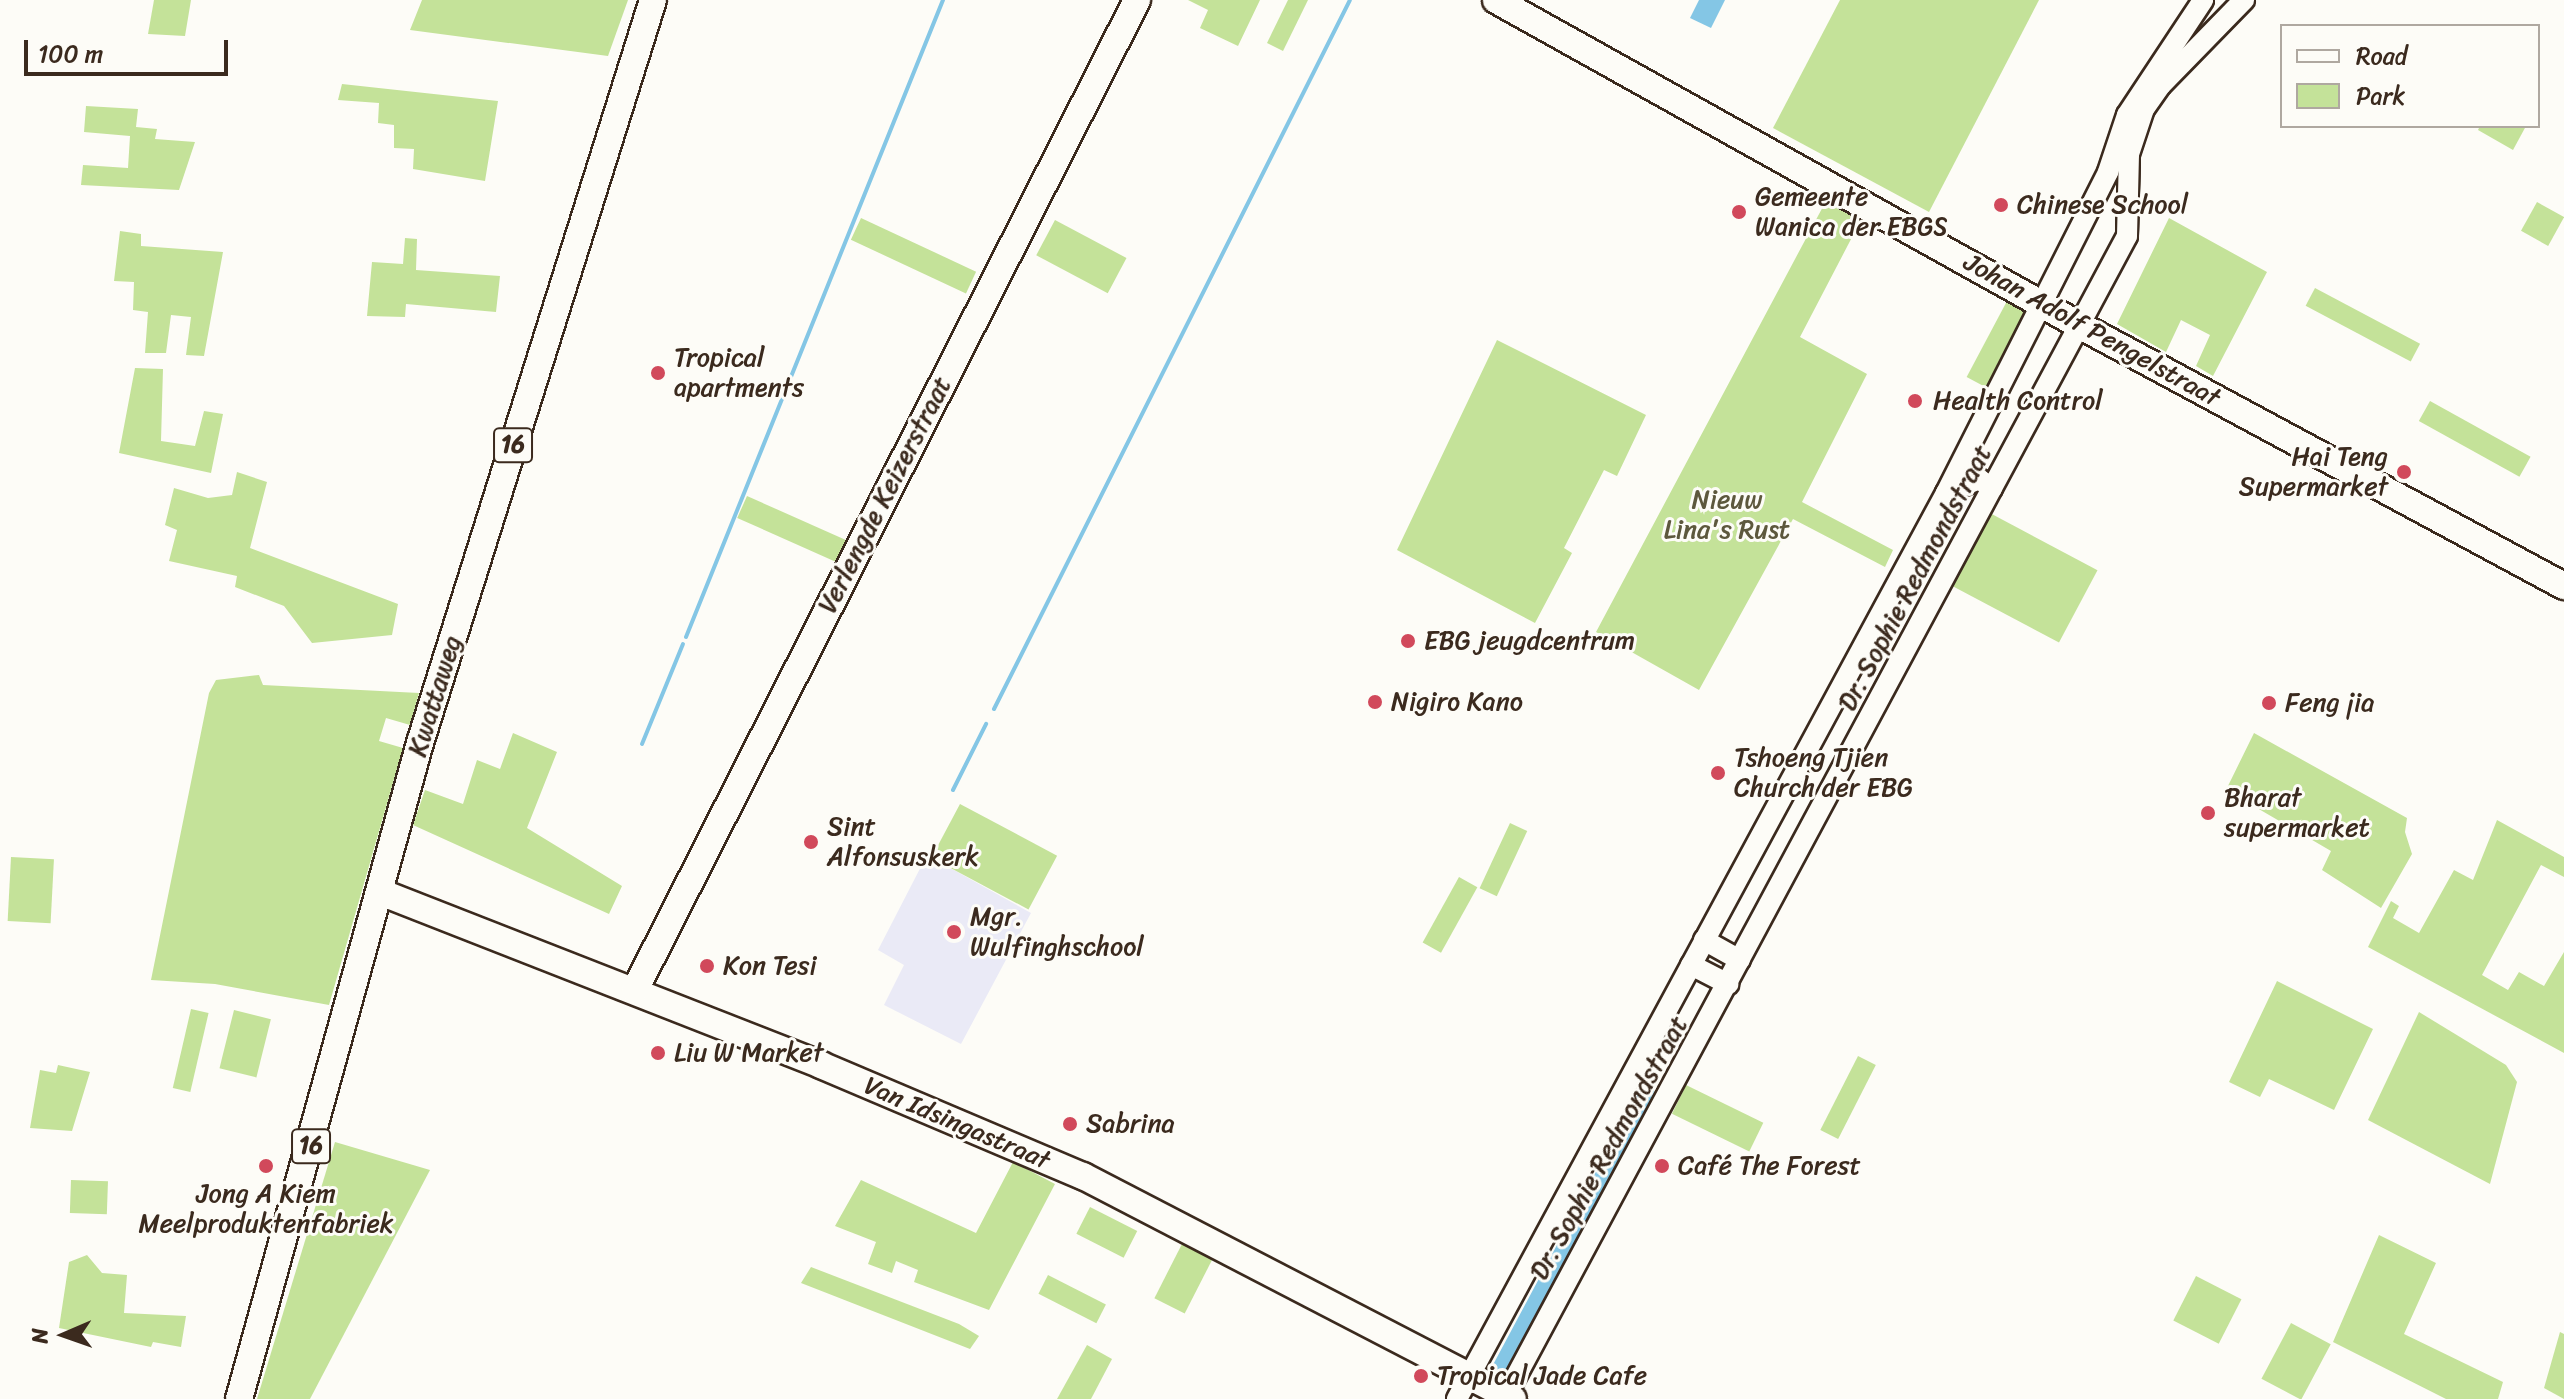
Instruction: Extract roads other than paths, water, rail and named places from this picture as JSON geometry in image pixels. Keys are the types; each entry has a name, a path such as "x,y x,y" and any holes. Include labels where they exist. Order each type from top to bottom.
{"main road":[{"name":"Kwattaweg","path":"239,1399 420,743 653,0"},
{"name":"Verlengde Keizerstraat","path":"635,990 1137,0"},
{"name":"Johan Adolf Pengelstraat","path":"1496,0 2079,325 2564,586"},
{"name":"Van Idsingastraat","path":"380,892 635,990 1083,1176 1463,1388 1507,1398"},
{"path":"362,956 385,924 430,910"}],"street":[{"name":"Dr. Sophie Redmondstraat","path":"1507,1398 2127,236 2129,154 2144,109 2176,59 2203,0"},
{"name":"Dr. Sophie Redmondstraat","path":"1463,1388 1946,493 2108,172 2127,115 2176,59 2244,0"},
{"path":"1946,493 1979,479 1992,488"},
{"path":"1704,940 1740,960"},
{"path":"1691,965 1728,984"}],"water":[{"path":"1699,0 1725,0 1711,28 1690,18"}],"waterway":[{"path":"686,637 943,0"},
{"path":"994,709 1350,0"},
{"path":"642,744 683,644"},
{"path":"953,790 986,724"},
{"path":"1496,1374 1647,1091"}],"place":[{"name":"Chinese School","path":"2001,205"},
{"name":"Gemeente Wanica der EBGS","path":"1739,212"},
{"name":"Tropical apartments","path":"658,373"},
{"name":"Health Control","path":"1915,401"},
{"name":"Hai Teng Supermarket","path":"2404,472"},
{"name":"EBG jeugdcentrum","path":"1408,641"},
{"name":"Nigiro Kano","path":"1375,702"},
{"name":"Feng jia","path":"2269,703"},
{"name":"Tshoeng Tjien Church der EBG","path":"1718,773"},
{"name":"Bharat supermarket","path":"2208,813"},
{"name":"Sint Alfonsuskerk","path":"811,842"},
{"name":"Mgr. Wulfinghschool","path":"954,932"},
{"name":"Kon Tesi","path":"707,966"},
{"name":"Liu W Market","path":"658,1053"},
{"name":"Sabrina","path":"1070,1124"},
{"name":"Jong A Kiem Meelproduktenfabriek","path":"266,1166"},
{"name":"Café The Forest","path":"1662,1166"},
{"name":"Tropical Jade Cafe","path":"1421,1376"}],"park label":[{"name":"Nieuw Lina's Rust","path":"1727,515"}]}
